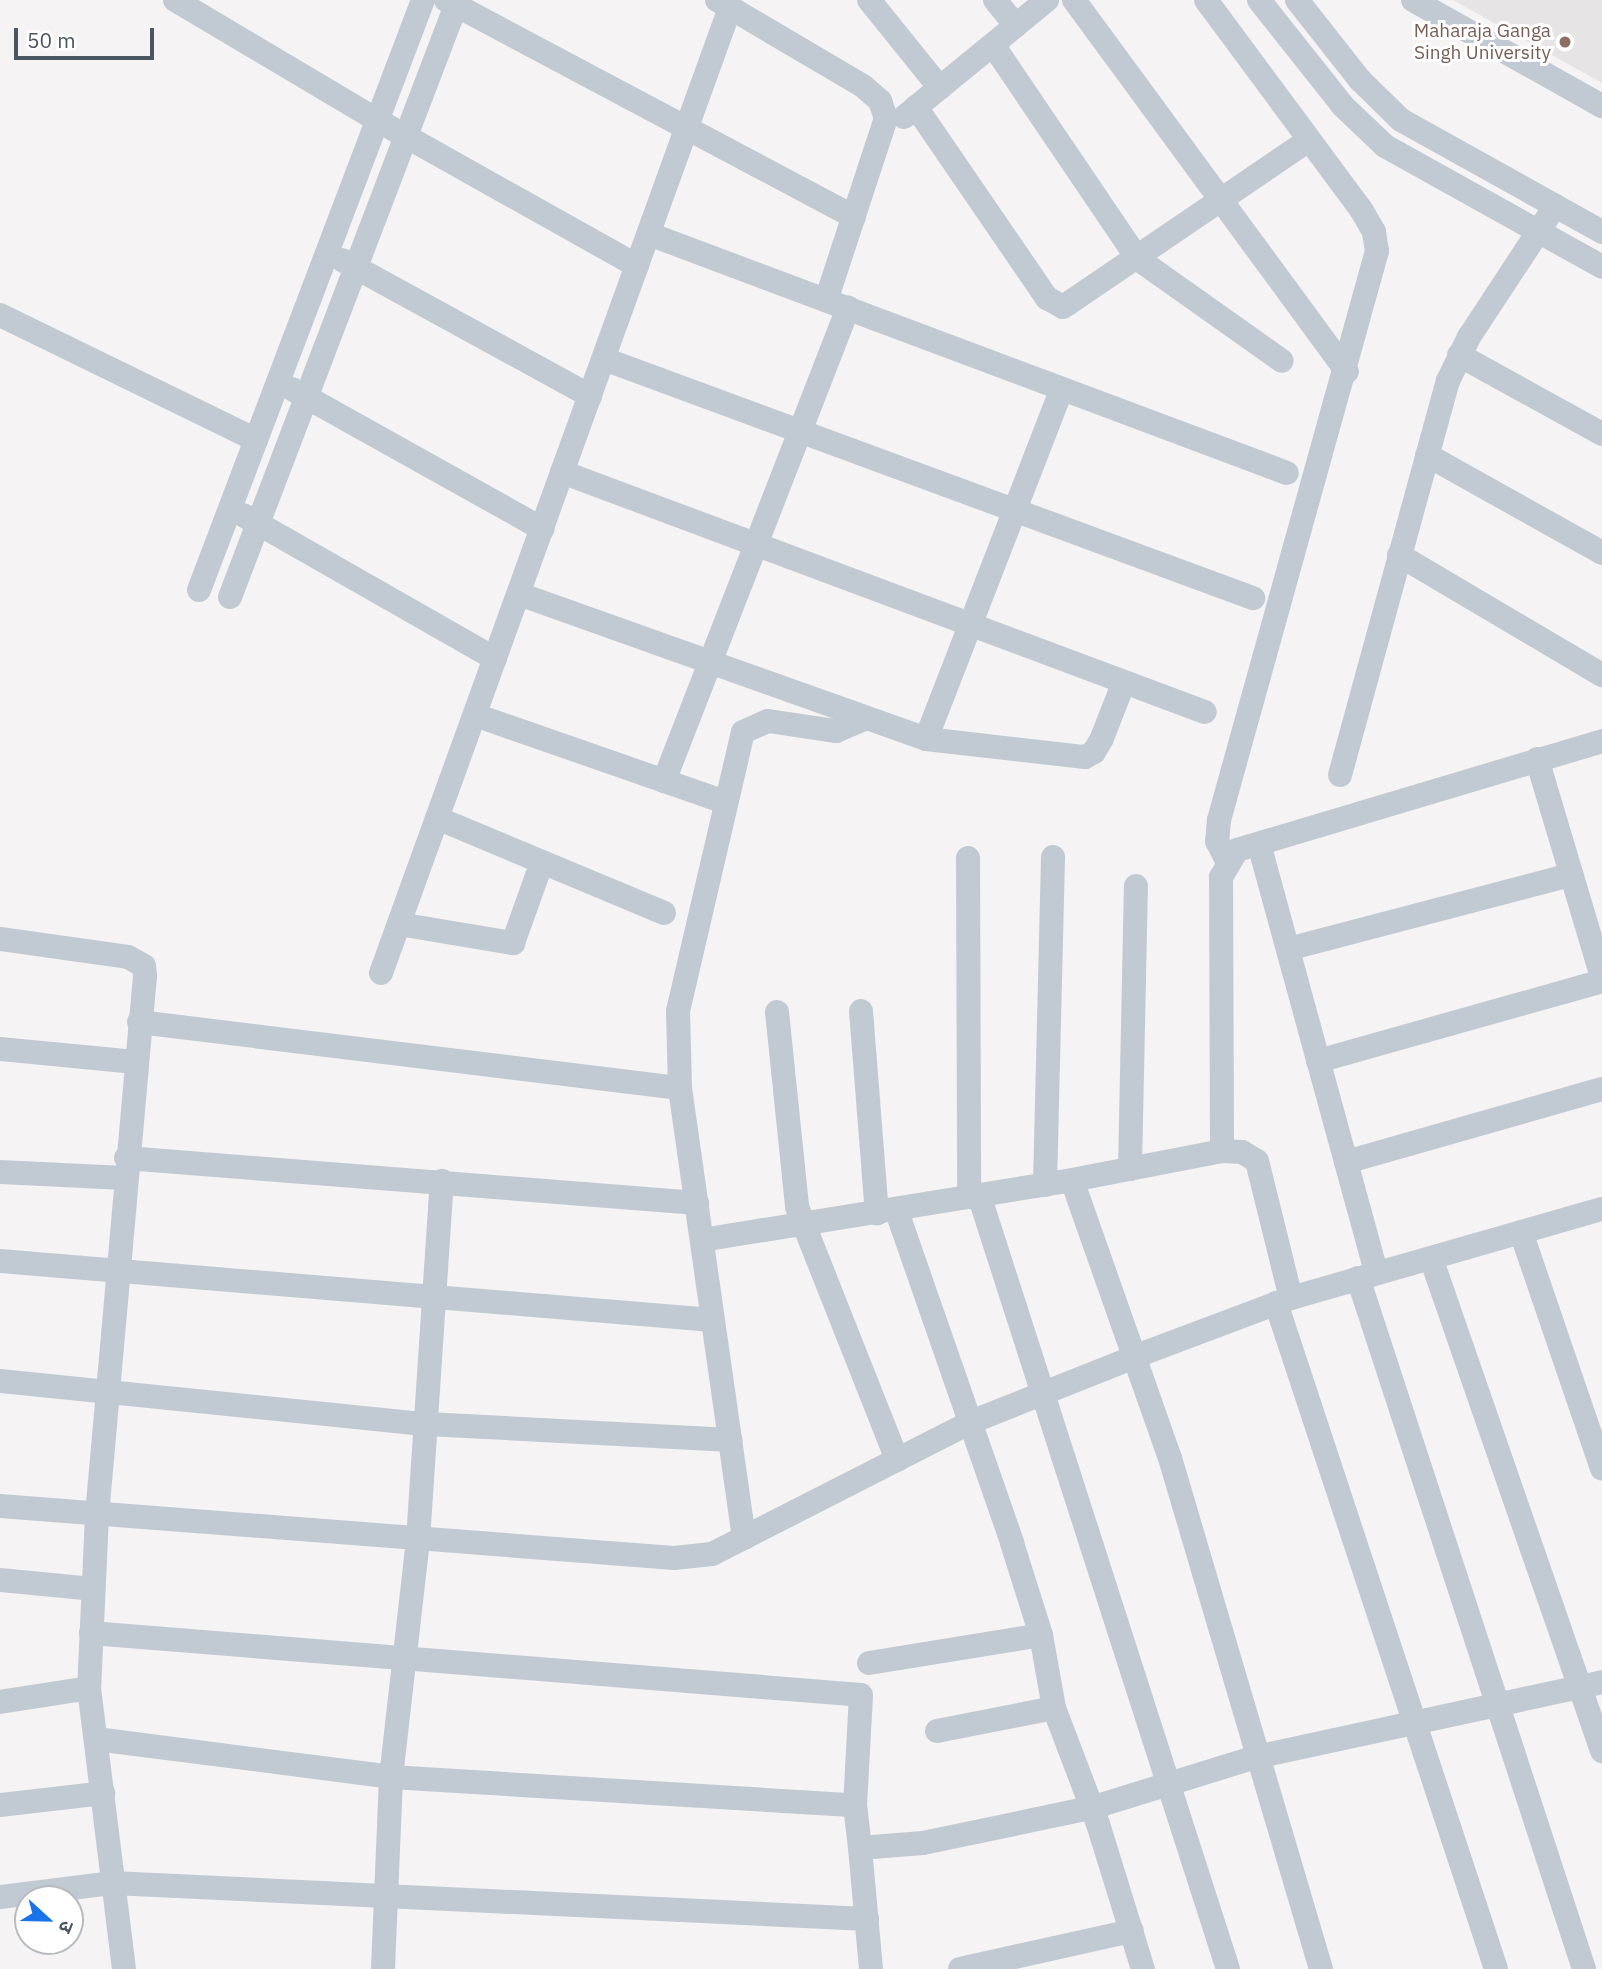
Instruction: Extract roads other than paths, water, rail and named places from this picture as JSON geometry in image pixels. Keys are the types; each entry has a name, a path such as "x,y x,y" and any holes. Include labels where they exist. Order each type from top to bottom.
{"street":[{"path":"175,0 377,120 637,266"},
{"path":"199,590 423,0"},
{"path":"995,0 1016,26"},
{"path":"882,135 1047,0"},
{"path":"1074,0 1347,372"},
{"path":"1206,0 1362,211 1374,232 1377,251 1347,372 1219,820 1217,841 1228,863"},
{"path":"1259,0 1343,106 1385,146 1602,267"},
{"path":"1297,0 1360,80 1401,120 1602,232"},
{"path":"1413,0 1602,106"},
{"path":"230,597 406,136 453,2 686,130 854,217"},
{"path":"382,973 686,130 724,4 863,86 880,102 886,118 854,217 837,304 800,431 664,781"},
{"path":"883,5 940,88"},
{"path":"993,44 1138,259 1282,361"},
{"path":"916,107 1054,305 1072,305 1310,140"},
{"path":"1340,775 1427,455 1459,355 1555,206"},
{"path":"649,234 1287,473"},
{"path":"327,252 590,396"},
{"path":"0,315 256,440"},
{"path":"1459,355 1602,434"},
{"path":"604,359 1253,598"},
{"path":"278,381 542,529"},
{"path":"926,739 1062,389"},
{"path":"1427,455 1602,553"},
{"path":"562,472 1205,712"},
{"path":"230,508 495,659"},
{"path":"1399,555 1602,675"},
{"path":"519,594 926,739 1085,757 1094,752 1102,737 1124,682"},
{"path":"475,715 725,802"},
{"path":"744,1538 680,1088 678,1011 738,743 754,725 768,721 836,731 864,719"},
{"path":"1222,1151 1221,877 1237,850 1602,740"},
{"path":"1318,1061 1602,979 1537,759"},
{"path":"438,818 664,913"},
{"path":"1259,844 1346,1163 1367,1276 1498,1706 1584,1969"},
{"path":"968,858 974,1196 1043,1393 1228,1969"},
{"path":"1045,1185 1053,858"},
{"path":"399,924 513,943 542,862"},
{"path":"1287,949 1571,874"},
{"path":"1130,1169 1136,886"},
{"path":"0,940 138,960 145,976 116,1271 97,1515 89,1688 124,1969"},
{"path":"861,1011 886,1211 971,1422 1041,1635 1054,1708 1091,1808 1143,1969"},
{"path":"777,1012 793,1189 804,1225 897,1460"},
{"path":"139,1022 680,1088"},
{"path":"0,1049 135,1062"},
{"path":"1346,1163 1602,1089"},
{"path":"702,1240 1072,1181 1222,1151 1242,1152 1257,1161 1284,1301 1415,1724 1496,1969"},
{"path":"0,1172 125,1168 442,1181 697,1203"},
{"path":"383,1969 391,1777 418,1540 442,1181"},
{"path":"1072,1181 1170,1458 1256,1757 1321,1969"},
{"path":"0,1506 674,1559 712,1554 971,1422 1133,1357 1284,1301 1367,1276 1521,1232 1599,1218"},
{"path":"1521,1232 1602,1468"},
{"path":"1431,1258 1591,1684 1602,1751"},
{"path":"0,1261 713,1320"},
{"path":"0,1381 426,1424 731,1440"},
{"path":"0,1580 93,1589"},
{"path":"91,1633 861,1695 855,1805 872,1969"},
{"path":"869,1662 1041,1635"},
{"path":"860,1848 923,1843 1091,1808 1256,1757 1591,1684"},
{"path":"0,1702 89,1688"},
{"path":"937,1731 1054,1708"},
{"path":"96,1739 391,1777 855,1805"},
{"path":"0,1805 103,1793"},
{"path":"0,1897 113,1883 867,1919"},
{"path":"960,1969 1132,1931"}],"place":[{"name":"Maharaja Ganga Singh University","path":"1565,42"}]}
